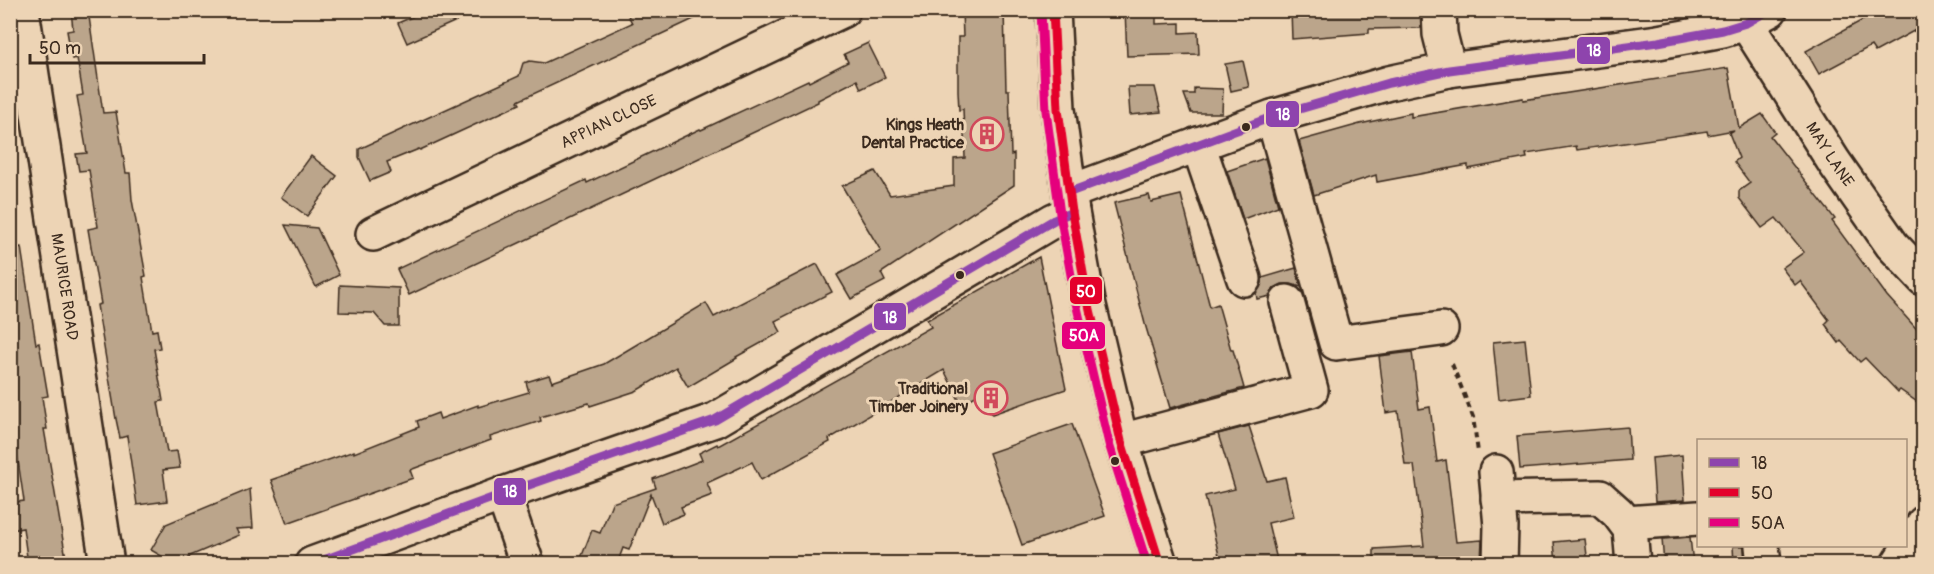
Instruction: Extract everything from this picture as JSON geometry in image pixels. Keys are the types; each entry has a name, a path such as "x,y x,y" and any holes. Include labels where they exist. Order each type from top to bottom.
{"main road":[{"name":"MAURICE ROAD","path":"22,10 107,564"},
{"name":"APPIAN CLOSE","path":"374,234 843,10"},
{"path":"1053,10 1058,109 1088,301 1121,441 1160,564"},
{"path":"1439,10 1440,34 1449,70"},
{"path":"312,564 503,494 716,420 1054,220 1071,202 1198,144 1273,117 1389,82 1449,70 1658,42 1723,30 1758,17"},
{"name":"MAY LANE","path":"1758,17 1834,162 1892,245 1923,279"},
{"path":"1273,117 1336,343 1442,329"},
{"path":"1198,144 1244,279"},
{"path":"1121,441 1311,390 1287,302"},
{"path":"503,494 527,564"},
{"path":"1500,564 1498,499 1600,497 1618,513 1630,529 1633,564"},
{"path":"1626,523 1697,518"},
{"path":"1898,564 1923,523"},
{"path":"1762,547 1764,564"}],"path":[{"path":"1452,364 1473,417 1480,461 1498,499"}],"building":[{"path":"71,10 88,10 103,113 116,112 126,173 130,173 152,331 157,330 160,348 154,349 163,401 158,402 167,452 177,451 180,468 163,470 167,501 137,505 127,436 120,438 116,419 97,305 101,304 88,229 98,227 89,170 79,171 76,154 87,153 77,96 83,95 77,58 72,59 67,31 73,30"},
{"path":"428,10 481,10 407,43 398,23"},
{"path":"638,10 713,10 518,101 520,104 420,150 387,162 391,172 370,181 359,157 359,149 519,76 523,63 530,61 544,63 632,23 628,15"},
{"path":"962,10 1004,10 1006,90 1009,90 1014,185 881,273 885,281 851,299 837,275 881,251 842,186 875,171 890,195 954,186 954,159 965,158 963,109 959,110 958,91 958,37 963,37"},
{"path":"1125,10 1156,10 1156,24 1180,23 1180,33 1198,32 1199,54 1127,56"},
{"path":"1291,10 1420,10 1421,28 1369,29 1369,33 1292,39"},
{"path":"1881,10 1923,10 1923,26 1875,52 1871,46 1819,74 1806,51"},
{"path":"868,43 885,77 861,89 857,80 818,102 409,295 397,269 586,180 587,183 700,129 808,80 809,82 848,62 844,54"},
{"path":"1243,61 1249,87 1231,91 1225,64"},
{"path":"1728,68 1739,128 1762,114 1775,132 1770,136 1835,219 1832,221 1887,296 1923,336 1923,406 1900,390 1898,392 1865,358 1860,362 1841,341 1839,343 1825,324 1829,320 1800,281 1795,285 1782,268 1804,252 1776,218 1762,228 1739,198 1739,191 1750,183 1734,162 1739,158 1729,133 1734,130 1708,135 1707,131 1577,150 1576,146 1526,154 1527,158 1468,169 1468,165 1377,182 1376,175 1314,195 1299,141 1411,113 1411,117"},
{"path":"1128,87 1155,87 1161,112 1130,115"},
{"path":"1194,88 1223,89 1222,113 1191,113 1184,94 1194,94"},
{"path":"311,156 337,176 307,216 281,197"},
{"path":"1265,158 1278,206 1243,219 1227,171"},
{"path":"1149,195 1151,202 1181,195 1210,307 1218,304 1244,388 1170,408 1145,324 1114,203"},
{"path":"285,225 317,228 339,275 316,287"},
{"path":"21,247 36,344 39,343 48,396 42,397 47,429 44,429 66,558 28,564 23,528 12,530 10,521 10,503 24,501 14,434 10,434 10,248"},
{"path":"1039,257 1066,389 992,414 981,393 961,404 944,370 829,439 830,442 761,480 752,462 707,483 712,495 681,507 684,514 662,523 651,494 629,550 623,548 617,564 594,564 581,558 592,530 600,533 612,503 656,488 653,479 702,460 699,453 717,444 718,446 931,327 927,320"},
{"path":"817,264 832,292 775,321 781,332 688,387 676,367 636,391 590,406 589,403 540,417 541,421 490,437 491,440 410,470 413,478 287,523 271,480 354,451 354,453 419,427 417,421 438,413 440,419 478,405 478,407 529,392 526,382 549,375 552,382 604,364 706,303 714,317"},
{"path":"1296,268 1301,287 1282,284 1274,288 1270,296 1257,299 1256,293 1262,283 1262,278"},
{"path":"340,285 399,288 399,326 385,326 374,313 339,312"},
{"path":"1525,339 1531,395 1499,399 1493,342"},
{"path":"1412,352 1419,409 1430,407 1437,462 1446,460 1456,542 1482,540 1481,560 1436,564 1374,564 1374,549 1424,546 1414,465 1405,465 1398,411 1386,413 1379,356"},
{"path":"1072,424 1105,516 1022,545 989,453"},
{"path":"1249,426 1267,481 1285,477 1294,517 1268,523 1278,564 1221,564 1205,496 1235,489 1218,434"},
{"path":"1628,427 1630,460 1520,469 1517,436"},
{"path":"1682,455 1685,500 1655,502 1652,458"},
{"path":"250,489 253,528 236,529 239,535 190,556 186,564 175,564 151,550 166,524"},
{"path":"1690,537 1693,564 1664,564 1662,539"},
{"path":"1585,539 1588,564 1556,564 1554,542"},
{"path":"1733,547 1744,547 1745,564 1734,564"}],"transit line":[{"name":"50","path":"1053,10 1058,109 1072,212 1088,301 1121,441 1160,564"},
{"name":"18","path":"1070,192 1272,117 1389,83 1449,70 1658,42 1723,30 1746,23 1769,10"},
{"name":"50A","path":"1041,11 1046,111 1060,214 1076,303 1109,444 1147,564"},
{"name":"18","path":"313,564 503,494 715,420 1054,220 1072,212"}],"place":[{"name":"Kings Heath Dental Practice","path":"987,134"},
{"name":"Traditional Timber Joinery","path":"991,398"}]}
